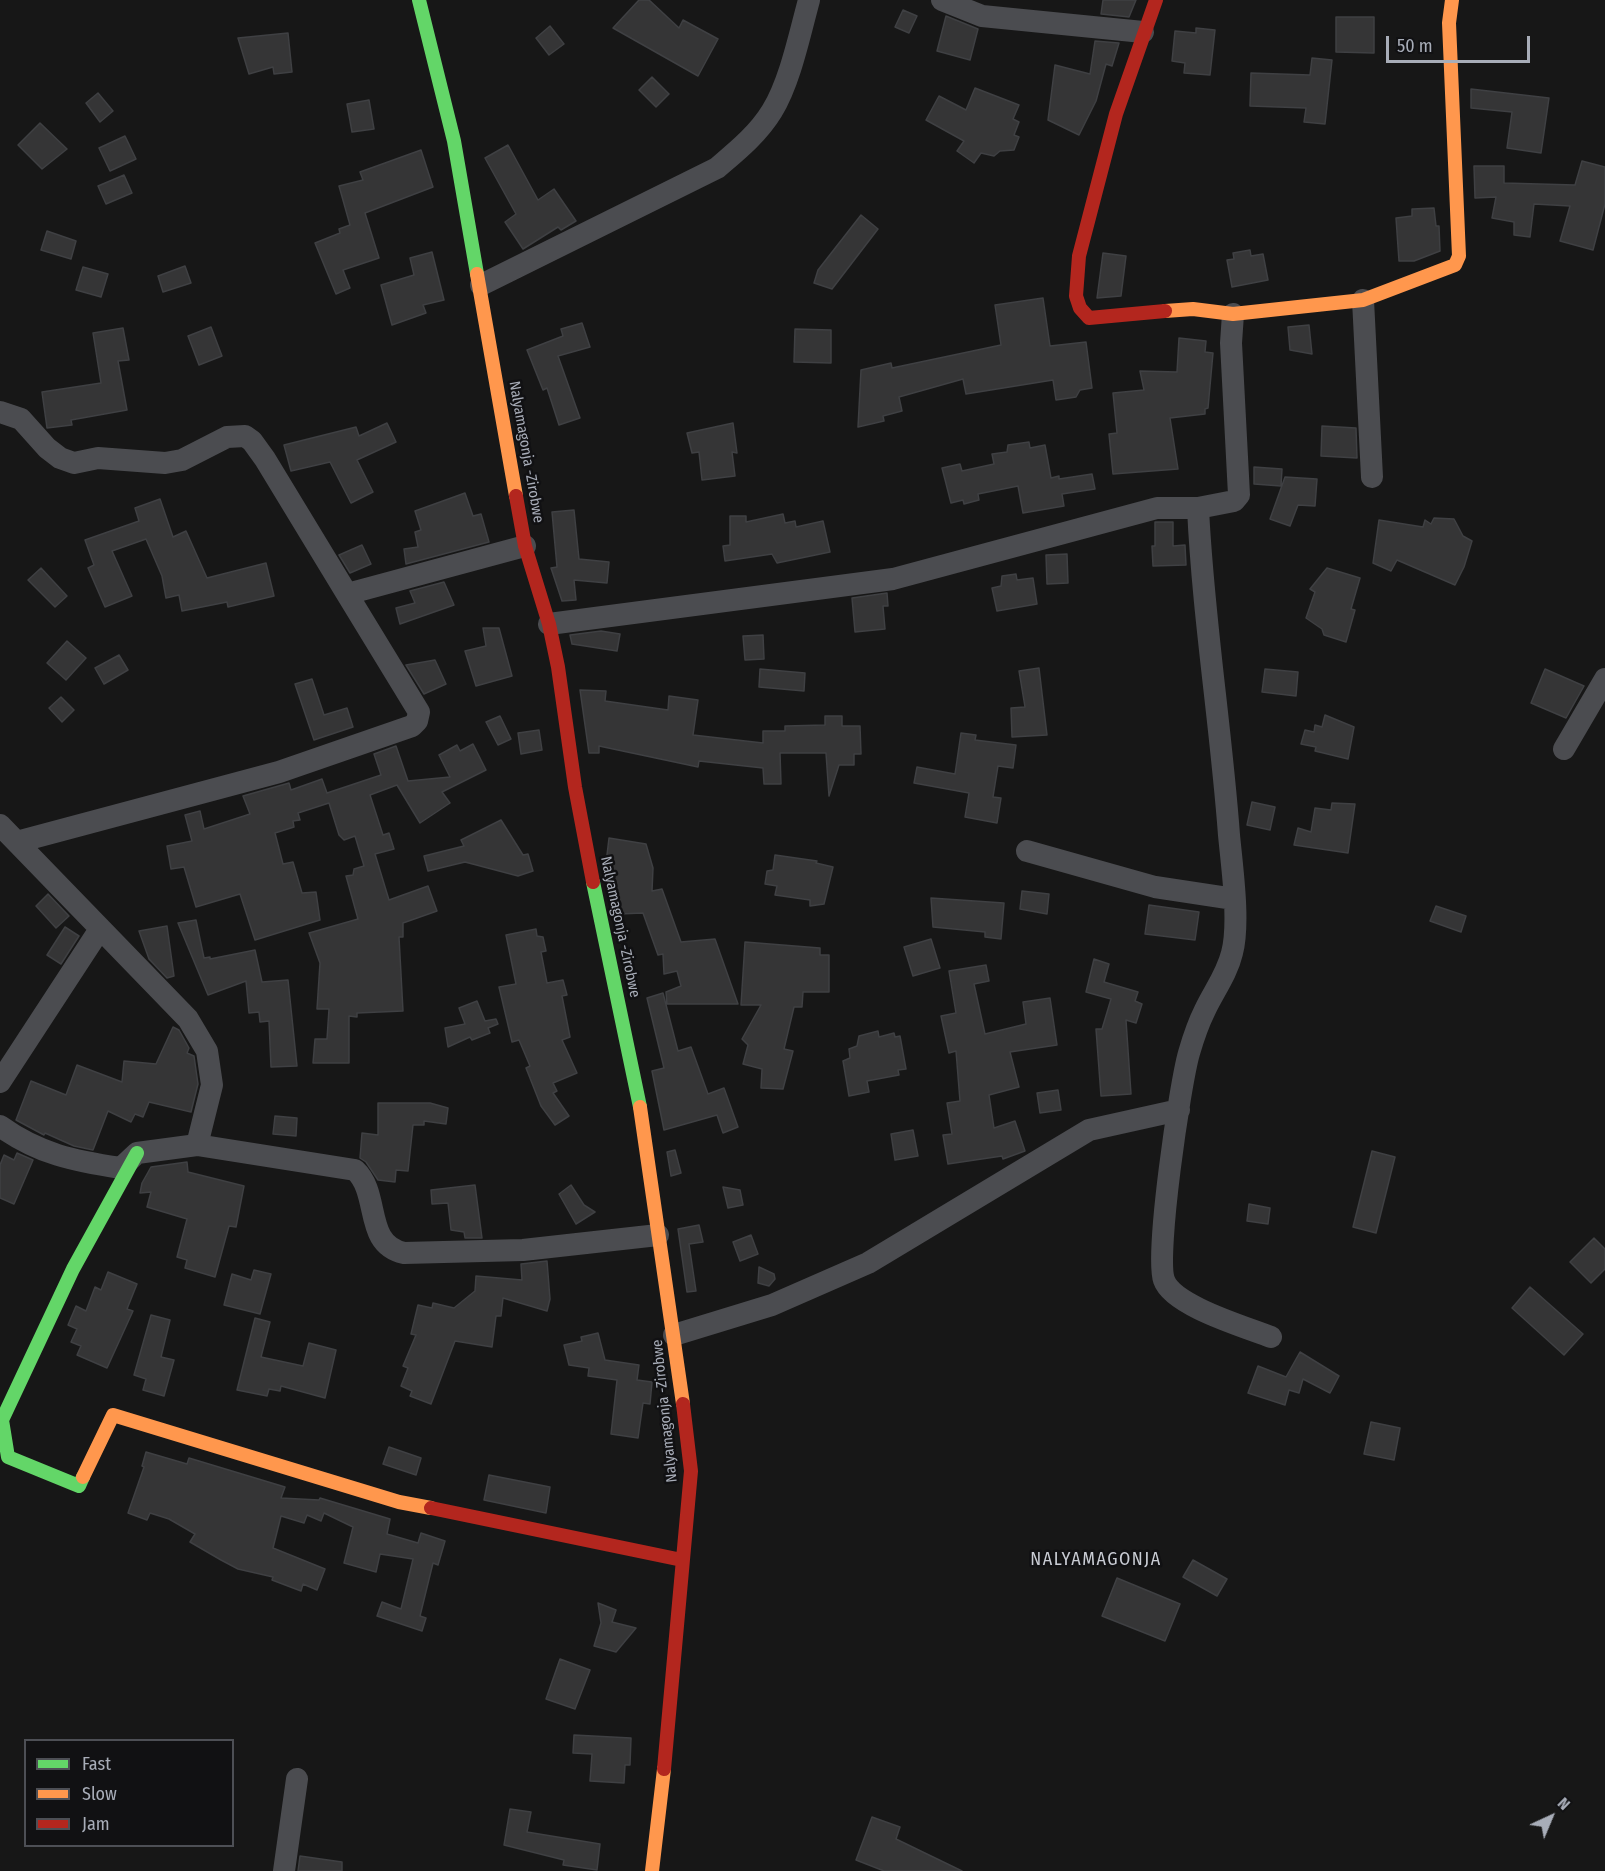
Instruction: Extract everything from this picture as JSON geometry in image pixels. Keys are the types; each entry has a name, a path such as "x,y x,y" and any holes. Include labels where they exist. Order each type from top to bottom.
{"street":[{"name":"Nalyamagonja -Zirobwe","path":"418,0 454,141 525,546 549,624 595,892 645,1129 658,1235 674,1335 691,1471 671,1702 652,1871"},
{"path":"481,285 717,168 745,145 773,110 794,56 809,0"},
{"path":"942,0 982,16 1143,32"},
{"path":"1156,0 1143,32 1094,191 1077,268 1076,296 1081,312 1089,318 1193,309 1233,314 1363,300 1450,269 1458,261 1449,22 1452,0"},
{"path":"1363,300 1372,477"},
{"path":"549,624 893,579 1157,508 1198,508 1230,502 1239,495 1231,343 1233,314"},
{"path":"0,412 21,419 47,448 60,458 74,463 98,458 165,463 182,460 227,437 245,436 252,441 419,712 417,721 412,726 279,772 17,842"},
{"path":"1198,508 1200,547 1223,754 1234,899 1233,952 1222,981 1204,1011 1188,1055 1179,1110 1162,1257 1164,1280 1176,1294 1194,1306 1271,1337"},
{"path":"347,594 525,546"},
{"path":"1564,748 1605,679"},
{"path":"0,825 188,1018 207,1051 212,1085 197,1145"},
{"path":"1028,851 1155,887 1234,899"},
{"path":"0,1082 100,929"},
{"path":"674,1335 772,1305 868,1263 1089,1130 1179,1110"},
{"path":"0,1126 24,1143 53,1155 121,1168 137,1153 197,1145 354,1170 368,1187 380,1240 394,1251 404,1253 524,1250 658,1235"},
{"path":"137,1153 73,1269 2,1420 4,1454 79,1486 113,1415 399,1502 682,1560"},
{"path":"284,1871 297,1779"}],"building":[{"path":"639,0 649,0 679,28 683,20 718,39 698,76 613,28"},
{"path":"1103,0 1136,0 1129,17 1101,14"},
{"path":"903,10 917,16 909,33 895,27"},
{"path":"946,16 978,29 970,60 937,51"},
{"path":"1336,17 1374,17 1374,53 1336,52"},
{"path":"550,26 564,44 549,55 536,38"},
{"path":"1196,28 1215,30 1210,75 1184,73 1185,63 1172,61 1175,31 1196,33"},
{"path":"288,33 292,72 274,74 273,67 249,74 238,38"},
{"path":"1095,41 1119,43 1112,66 1106,64 1096,101 1079,135 1048,120 1055,65 1090,74"},
{"path":"1312,58 1332,60 1325,124 1304,122 1306,108 1250,106 1251,73 1310,75"},
{"path":"652,77 669,94 656,107 639,90"},
{"path":"975,88 1019,105 1013,119 1019,122 1014,135 1019,137 1014,150 1000,151 994,156 981,153 974,163 957,151 964,141 926,120 939,96 966,110"},
{"path":"1471,89 1549,98 1541,153 1507,148 1512,112 1471,108"},
{"path":"98,93 113,111 100,122 86,103"},
{"path":"369,100 374,129 352,132 347,104"},
{"path":"40,123 67,149 42,169 18,145"},
{"path":"125,136 136,159 110,171 99,148"},
{"path":"508,145 538,200 554,189 576,221 561,230 558,227 523,249 505,222 516,214 485,158"},
{"path":"421,150 433,187 365,213 379,258 343,270 350,288 336,294 315,243 340,233 339,229 350,225 339,186 363,180 360,172"},
{"path":"1582,161 1605,167 1605,204 1593,250 1560,241 1570,206 1534,204 1530,237 1514,235 1514,222 1492,218 1496,197 1475,198 1474,166 1504,166 1504,183 1575,185"},
{"path":"124,175 132,193 106,204 98,186"},
{"path":"1434,208 1436,226 1439,226 1440,251 1414,261 1399,261 1396,218 1412,216 1412,209"},
{"path":"861,215 878,229 832,289 814,283 818,270"},
{"path":"47,231 76,241 71,259 41,250"},
{"path":"1250,250 1251,256 1263,254 1268,280 1232,287 1227,260 1234,259 1233,253"},
{"path":"432,252 444,300 423,305 426,313 392,325 381,285 414,275 410,258"},
{"path":"1103,253 1126,256 1121,296 1097,298"},
{"path":"185,266 191,283 163,292 158,276"},
{"path":"83,267 108,274 101,297 76,290"},
{"path":"1043,298 1050,346 1086,342 1092,388 1080,390 1076,397 1056,400 1053,380 966,394 963,379 899,397 902,411 883,416 884,421 858,427 861,370 891,363 892,368 1001,345 995,305"},
{"path":"582,323 590,347 558,356 580,418 559,425 547,388 543,390 527,350 563,336 561,329"},
{"path":"1309,325 1312,354 1290,350 1288,327"},
{"path":"211,327 222,356 199,365 188,336"},
{"path":"123,328 129,360 118,361 127,410 71,420 72,425 47,428 42,392 101,383 93,333"},
{"path":"795,329 831,330 831,363 794,362"},
{"path":"1179,338 1206,341 1205,352 1213,353 1208,408 1205,409 1205,414 1170,418 1178,469 1113,474 1109,434 1117,433 1113,393 1144,390 1140,371 1177,372"},
{"path":"387,423 396,442 357,460 373,492 351,503 330,462 291,471 284,445 356,427 359,436"},
{"path":"733,423 737,453 732,452 735,476 702,480 699,452 692,453 687,433"},
{"path":"1322,426 1356,428 1357,458 1321,456"},
{"path":"1029,442 1030,448 1045,445 1051,478 1092,474 1095,489 1062,494 1064,506 1023,513 1018,486 978,494 979,500 964,504 963,500 951,503 942,468 960,464 962,471 994,464 992,454 1007,452 1008,445"},
{"path":"1254,467 1282,469 1281,486 1254,484"},
{"path":"1285,477 1317,479 1315,506 1298,505 1290,526 1270,519"},
{"path":"465,493 473,516 481,514 489,542 406,564 404,549 418,547 415,532 421,530 415,511"},
{"path":"160,499 173,537 186,531 207,578 266,563 274,596 228,607 227,602 182,611 179,595 166,598 162,576 146,539 112,551 132,596 105,607 88,568 94,565 85,540 139,521 135,508"},
{"path":"574,510 579,559 609,562 607,583 574,580 576,600 562,601 551,568 557,567 552,512"},
{"path":"783,514 785,523 795,521 796,527 823,521 830,552 777,563 772,554 725,561 723,546 730,545 730,516 746,516 746,522"},
{"path":"1434,518 1454,519 1463,536 1472,541 1464,567 1455,585 1397,560 1391,571 1373,563 1379,520 1423,527 1425,520 1431,524"},
{"path":"1155,522 1173,522 1173,546 1185,545 1186,565 1153,566 1152,546 1155,546"},
{"path":"362,545 371,564 350,573 339,555"},
{"path":"1067,554 1068,583 1047,584 1046,555"},
{"path":"41,568 67,596 55,607 28,580"},
{"path":"1327,568 1360,578 1351,609 1355,610 1346,642 1324,635 1322,629 1306,618 1315,592 1310,589"},
{"path":"1016,574 1017,580 1033,578 1037,604 997,611 992,588 1001,586 1002,576"},
{"path":"444,582 454,605 400,624 396,608 415,603 410,591"},
{"path":"887,593 888,606 883,606 885,629 855,632 852,598"},
{"path":"483,628 499,628 512,676 476,686 465,651 486,646"},
{"path":"601,631 620,634 617,651 572,644 570,635"},
{"path":"763,635 764,659 745,660 743,636"},
{"path":"67,641 86,658 66,680 47,663"},
{"path":"119,655 128,670 104,684 95,668"},
{"path":"435,660 446,684 424,694 406,665"},
{"path":"1039,668 1047,735 1012,737 1011,708 1025,707 1019,671"},
{"path":"760,669 805,673 804,691 759,687"},
{"path":"1265,669 1298,672 1296,696 1262,692"},
{"path":"1545,669 1584,686 1566,718 1531,703"},
{"path":"312,679 324,715 347,708 353,727 314,740 295,684"},
{"path":"580,690 606,691 605,701 668,710 669,696 698,700 693,735 763,743 763,731 785,731 785,726 825,725 825,716 842,716 842,726 860,726 861,754 854,754 854,765 839,765 829,796 826,753 780,753 781,784 764,784 763,768 699,761 698,767 599,746 599,753 589,753"},
{"path":"61,697 74,710 62,722 49,708"},
{"path":"1325,715 1354,727 1348,759 1315,751 1316,747 1301,744 1305,730 1314,732 1315,725 1322,727"},
{"path":"500,716 511,739 498,745 486,722"},
{"path":"539,730 542,750 521,754 518,733"},
{"path":"961,733 976,735 975,740 1016,745 1013,768 998,766 993,797 1001,798 997,823 965,817 969,793 914,783 917,767 955,774"},
{"path":"473,744 486,770 442,792 450,803 420,823 397,785 370,795 383,835 389,833 394,849 375,854 389,900 428,886 437,911 403,923 403,937 399,937 403,1011 357,1013 357,1017 349,1016 349,1063 313,1063 315,1039 327,1039 329,1009 317,1009 320,963 309,933 358,919 346,876 353,875 354,869 364,866 355,836 344,840 339,835 329,803 298,813 300,820 293,821 294,827 275,833 283,864 293,862 302,893 316,892 320,920 255,940 240,894 196,907 184,867 171,869 167,846 192,841 185,815 200,811 204,829 250,814 243,796 289,783 291,790 322,779 327,793 381,775 374,754 396,746 408,781 450,777 439,755 457,745 460,751"},
{"path":"1252,802 1275,807 1270,830 1247,825"},
{"path":"1332,803 1355,804 1348,853 1294,845 1298,828 1311,832 1315,808 1331,810"},
{"path":"501,820 523,855 528,854 533,871 518,876 465,862 428,871 424,856 464,846 461,840"},
{"path":"609,838 646,844 653,868 652,891 662,889 681,942 715,939 738,1004 667,1004 666,992 681,986 677,971 664,974 663,954 658,955 643,913 618,914 607,855"},
{"path":"775,855 817,861 816,863 833,867 824,904 810,906 810,900 775,895 777,886 765,884 767,871 773,870"},
{"path":"1022,891 1049,894 1047,914 1020,909"},
{"path":"48,894 69,916 56,928 36,906"},
{"path":"931,898 1004,903 1001,939 985,937 985,932 933,927"},
{"path":"1149,905 1199,912 1195,940 1145,934"},
{"path":"1436,906 1466,916 1461,932 1430,921"},
{"path":"196,920 204,958 210,957 210,959 255,950 262,982 288,980 297,1066 271,1067 269,1021 260,1022 259,1012 249,1013 246,981 208,995 178,923"},
{"path":"167,926 174,976 167,978 149,959 139,931"},
{"path":"65,927 79,936 61,964 47,955"},
{"path":"536,929 537,936 543,937 546,951 541,952 547,983 563,980 567,995 562,996 570,1037 562,1040 577,1073 553,1083 557,1091 553,1093 569,1116 555,1125 541,1106 526,1068 530,1066 519,1040 512,1042 499,987 516,984 506,935"},
{"path":"931,939 940,968 913,976 904,947"},
{"path":"745,942 820,948 820,955 829,955 829,992 803,992 802,1007 794,1007 784,1049 793,1051 783,1089 761,1088 762,1069 743,1064 748,1045 742,1039 761,1005 741,1005"},
{"path":"1094,959 1109,964 1104,982 1138,992 1135,1001 1142,1004 1136,1023 1126,1020 1131,1094 1101,1096 1096,1029 1102,1029 1111,999 1086,992"},
{"path":"986,965 989,981 974,984 985,1034 1026,1024 1023,1002 1050,998 1057,1045 1010,1052 1019,1087 989,1095 994,1128 1015,1121 1025,1151 1003,1159 1002,1156 948,1164 943,1135 952,1134 947,1103 960,1101 956,1051 949,1053 941,1016 956,1013 949,971"},
{"path":"663,993 678,1051 691,1047 708,1094 724,1088 738,1127 723,1133 717,1115 664,1130 652,1071 664,1068 647,998"},
{"path":"477,1001 485,1021 496,1019 498,1024 488,1028 490,1033 472,1040 470,1037 448,1047 445,1028 465,1024 459,1008"},
{"path":"173,1027 179,1030 189,1048 187,1053 194,1056 198,1084 191,1112 149,1102 143,1117 135,1114 131,1122 108,1111 93,1150 74,1146 45,1133 44,1135 16,1120 31,1081 66,1095 77,1065 122,1082 124,1061 156,1064"},
{"path":"878,1031 879,1037 894,1033 895,1037 900,1036 906,1069 898,1070 899,1075 867,1081 869,1092 849,1096 843,1061 850,1058 849,1049 857,1046 859,1036"},
{"path":"1058,1090 1061,1110 1040,1113 1037,1093"},
{"path":"378,1103 430,1103 448,1108 446,1124 424,1121 424,1125 413,1125 408,1171 396,1170 395,1182 378,1180 366,1162 360,1158 362,1133 378,1135"},
{"path":"275,1116 297,1118 296,1136 273,1134"},
{"path":"913,1130 918,1156 895,1160 891,1134"},
{"path":"675,1150 681,1173 671,1176 667,1152"},
{"path":"1372,1151 1395,1157 1376,1233 1353,1227"},
{"path":"17,1153 33,1160 14,1204 0,1198 0,1165 4,1155 14,1160"},
{"path":"187,1162 188,1172 244,1186 236,1227 229,1226 215,1277 185,1268 187,1260 177,1257 187,1219 147,1207 151,1192 140,1193 142,1183 151,1167"},
{"path":"475,1185 482,1238 465,1238 464,1232 451,1230 448,1203 432,1204 431,1190"},
{"path":"571,1185 584,1205 595,1212 576,1224 559,1194"},
{"path":"723,1187 740,1190 743,1205 728,1208"},
{"path":"1249,1204 1270,1208 1268,1224 1247,1221"},
{"path":"699,1225 703,1242 689,1244 696,1291 687,1292 678,1229"},
{"path":"751,1235 758,1254 740,1261 733,1242"},
{"path":"1594,1238 1605,1249 1605,1269 1591,1283 1570,1262"},
{"path":"547,1261 550,1299 547,1311 503,1298 501,1316 496,1316 492,1347 455,1341 431,1404 410,1396 412,1391 401,1386 408,1368 403,1366 416,1335 411,1334 418,1305 432,1308 433,1303 454,1308 475,1291 476,1276 522,1280 521,1264"},
{"path":"759,1267 774,1274 775,1279 769,1286 758,1283"},
{"path":"254,1270 271,1274 260,1314 224,1305 232,1274 251,1280"},
{"path":"108,1272 137,1284 127,1309 133,1311 107,1368 77,1355 81,1346 71,1342 77,1329 68,1325 76,1306 86,1311 95,1287 101,1290"},
{"path":"1530,1287 1583,1334 1564,1355 1512,1308"},
{"path":"151,1315 170,1320 161,1357 174,1360 164,1396 143,1390 146,1379 134,1375"},
{"path":"255,1318 270,1322 261,1357 303,1366 309,1343 336,1350 325,1398 281,1386 280,1391 269,1389 267,1396 237,1390"},
{"path":"598,1333 605,1360 639,1365 637,1380 652,1382 650,1404 643,1403 638,1438 611,1434 617,1380 588,1376 589,1368 569,1365 564,1345 582,1341 581,1337"},
{"path":"1300,1352 1339,1376 1330,1393 1303,1379 1299,1393 1289,1390 1285,1405 1248,1393 1258,1366 1286,1377"},
{"path":"1371,1422 1400,1428 1394,1460 1364,1454"},
{"path":"389,1447 421,1458 416,1475 383,1464"},
{"path":"146,1452 187,1464 189,1458 285,1487 281,1498 319,1500 320,1498 390,1519 387,1534 418,1543 421,1533 445,1541 438,1565 433,1563 420,1616 426,1618 422,1631 377,1616 382,1602 401,1609 413,1559 380,1554 376,1572 344,1563 353,1527 324,1513 321,1521 307,1515 304,1523 281,1516 273,1548 325,1569 317,1590 303,1584 301,1591 272,1580 273,1577 238,1569 221,1560 190,1542 195,1534 169,1519 150,1513 147,1520 128,1513 144,1467 142,1466"},
{"path":"489,1475 550,1487 546,1513 484,1500"},
{"path":"1193,1560 1227,1579 1217,1596 1183,1577"},
{"path":"1117,1578 1180,1604 1165,1641 1102,1616"},
{"path":"598,1603 616,1610 612,1622 636,1628 616,1652 594,1646 601,1623"},
{"path":"560,1659 590,1670 575,1709 546,1699"},
{"path":"574,1735 631,1738 630,1765 625,1765 624,1783 590,1781 592,1754 573,1753"},
{"path":"510,1809 531,1812 527,1832 600,1844 597,1870 563,1865 564,1860 504,1845"},
{"path":"872,1817 900,1827 896,1839 962,1871 884,1871 856,1860"},
{"path":"300,1856 342,1862 342,1871 298,1871"}],"traffic: fast":[{"path":"419,0 454,141 477,274"},
{"path":"593,882 640,1107"},
{"path":"83,1477 79,1486 8,1457 2,1420 73,1269 137,1153"}],"traffic: slow":[{"path":"1165,311 1193,309 1233,314 1363,300 1455,265 1459,256 1449,23 1452,0"},
{"path":"477,274 516,496"},
{"path":"640,1107 683,1404"},
{"path":"83,1477 113,1415 399,1502 431,1508"},
{"path":"652,1871 664,1769"}],"traffic: jam":[{"path":"1156,0 1116,114 1079,256 1076,296 1080,308 1089,318 1165,311"},
{"path":"516,496 525,546 549,624 558,667 575,787 593,882"},
{"path":"664,1769 691,1471 683,1404"},
{"path":"431,1508 682,1560"}],"district":[{"name":"NALYAMAGONJA","path":"1096,1560"}]}
